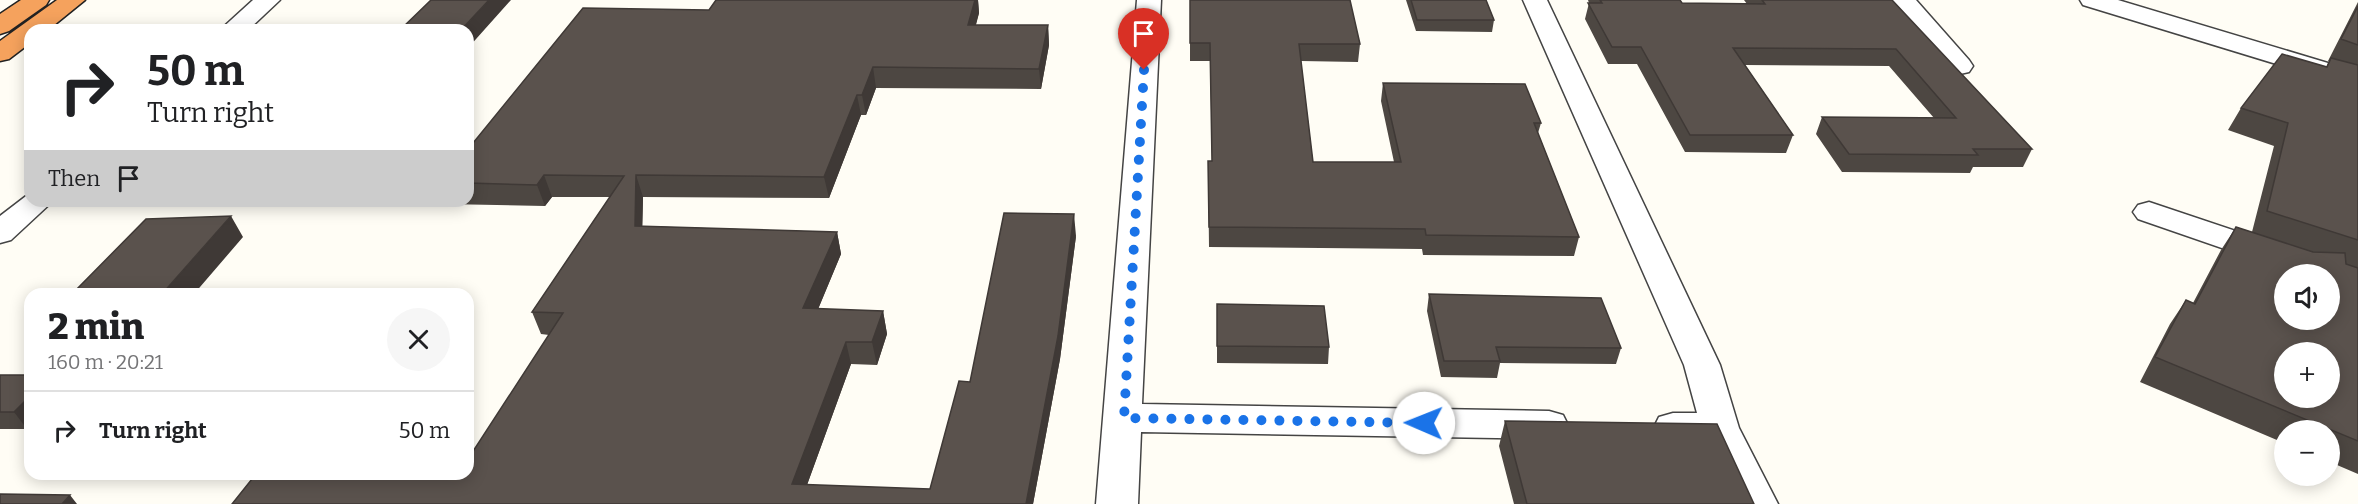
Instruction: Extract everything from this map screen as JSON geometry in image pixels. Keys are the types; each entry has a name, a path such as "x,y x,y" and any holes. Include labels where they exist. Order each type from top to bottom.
{"highway":[{"path":"0,26 37,0"},
{"path":"40,24 73,0"},
{"path":"0,53 24,36"}],"street":[{"path":"240,24 268,0"},
{"path":"1117,504 1149,0"},
{"path":"1535,0 1702,365 1720,428 1757,504"},
{"path":"1903,0 1960,66"},
{"path":"2092,0 2358,81"},
{"path":"0,233 30,207"},
{"path":"2149,212 2358,284"},
{"path":"1124,418 1584,425"},
{"path":"1643,426 1720,428"}],"building":[{"path":"431,0 489,0 467,24 406,24"},
{"path":"716,0 975,0 968,25 1048,25 1039,69 873,67 862,95 857,95 824,177 636,175 635,226 837,232 803,308 883,311 872,342 846,342 792,484 930,489 959,381 970,382 1004,213 1074,214 1058,336 1026,504 232,504 251,480 474,480 474,450 563,313 532,312 624,176 544,175 537,185 474,183 474,142 583,8 709,10"},
{"path":"1190,0 1350,0 1360,44 1299,44 1313,162 1401,162 1383,83 1525,84 1541,123 1534,123 1579,237 1426,235 1425,229 1209,227 1208,161 1212,161 1210,43 1190,43"},
{"path":"1411,0 1486,0 1494,20 1417,20"},
{"path":"1600,0 1680,0 1682,3 1765,4 1762,0 1892,0 2032,149 1973,149 1978,155 1849,154 1822,117 1956,118 1896,49 1733,48 1793,135 1690,135 1641,47 1612,47 1588,3 1602,3"},
{"path":"2358,6 2358,45 2341,39"},
{"path":"2282,54 2327,67 2331,58 2358,65 2358,240 2267,211 2288,123 2241,108"},
{"path":"231,216 167,288 78,288 146,219"},
{"path":"2236,227 2313,252 2345,253 2346,264 2358,268 2358,441 2340,434 2340,420 2307,420 2278,408 2340,408 2340,342 2274,342 2274,406 2155,357 2186,300 2195,304"},
{"path":"1429,294 1601,298 1621,348 1496,347 1500,361 1444,361"},
{"path":"1217,304 1324,306 1329,347 1217,346"},
{"path":"0,375 24,375 24,402 14,412 0,412"},
{"path":"1505,421 1717,424 1754,504 1527,504"},
{"path":"0,494 70,495 62,504 0,504"}],"route":[{"path":"1144,70 1124,418 1424,423"}]}
